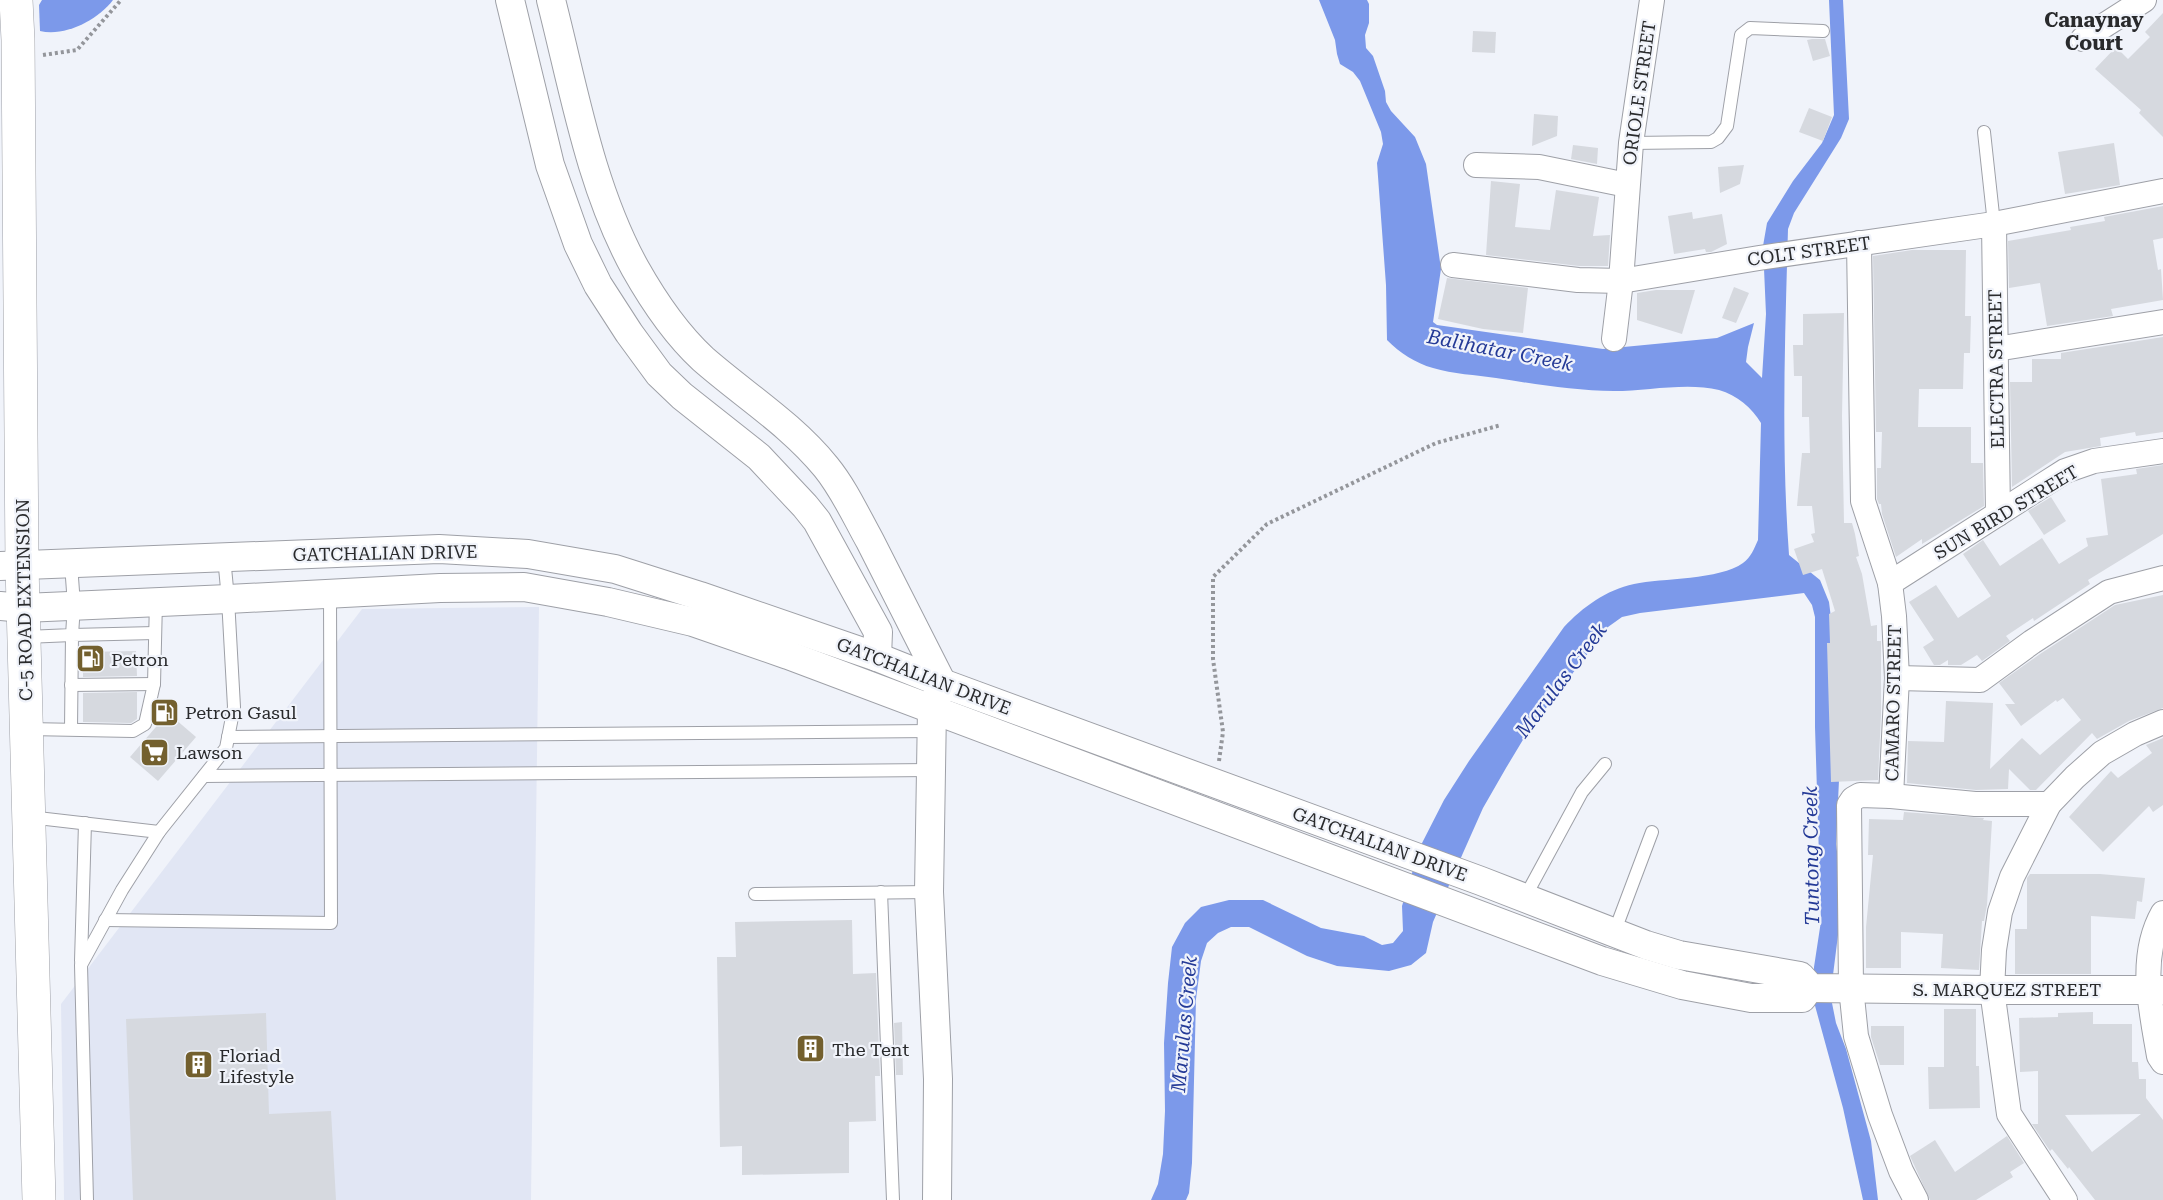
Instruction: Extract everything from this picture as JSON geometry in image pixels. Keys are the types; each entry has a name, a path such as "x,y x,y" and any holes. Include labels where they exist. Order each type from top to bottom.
{"main road":[{"name":"C-5 ROAD EXTENSION","path":"14,20 11,566 27,729 39,1200"}],"street":[{"path":"510,0 553,174 578,244 598,285 659,374 682,396 759,457 811,514 826,535 878,632 878,657"},
{"path":"551,0 594,170 608,210 635,268 661,309 702,358 781,422 827,468 847,499 935,708 928,892 938,1079 937,1200"},
{"name":"ORIOLE STREET","path":"1614,339 1621,281 1631,143 1652,0"},
{"path":"2083,39 2144,0"},
{"name":"ORIOLE STREET","path":"1476,165 1539,167 1627,185"},
{"name":"COLT STREET","path":"1453,265 1578,280 1621,281 1759,258 1994,224 2163,191"},
{"name":"ELECTRA STREET","path":"1994,224 1998,514"},
{"name":"CAMARO STREET","path":"1859,243 1863,501 1890,583 1897,678 1891,796 1860,795 1853,799 1849,806 1828,987 1856,1036 1876,1104 1901,1171 1916,1200"},
{"path":"1996,349 2163,322"},
{"name":"SUN BIRD STREET","path":"1890,583 2066,471 2094,461 2163,451"},
{"name":"GATCHALIAN DRIVE","path":"11,566 439,549 528,554 615,569 878,657 935,708 1217,784 1678,955 1800,976 1828,987"},
{"path":"404,550 408,590"},
{"path":"1897,678 1980,680 2032,642 2109,592 2163,578"},
{"name":"GATCHALIAN DRIVE","path":"16,617 74,605 524,587 608,602 693,622 935,708 1602,961 1682,985 1751,998 1802,998 1828,987"},
{"path":"2065,1200 2009,1114 1992,990 1994,950 2000,912 2012,877 2049,804 2102,753 2163,722"},
{"path":"1891,796 1975,804 2049,804"},
{"path":"2163,914 2159,920 2150,954 2155,989 2159,1056 2163,1062"},
{"path":"1751,998 1757,970"},
{"name":"S. MARQUEZ STREET","path":"1828,987 1992,990 2155,989"}],"lane":[{"path":"1631,143 1711,142 1718,138 1727,126 1741,35 1745,30 1750,28 1823,30"},
{"path":"1984,132 1994,224"},
{"path":"81,965 122,890 159,832 226,748 234,707 224,557"},
{"path":"71,564 74,605 71,729"},
{"path":"105,920 331,923 330,594"},
{"path":"27,729 134,731 145,724 154,684 156,601"},
{"path":"16,617 72,635 155,633"},
{"path":"71,685 154,684"},
{"path":"228,737 331,736 935,708"},
{"path":"1524,899 1582,792 1605,764"},
{"path":"204,776 931,770"},
{"path":"29,817 159,832"},
{"path":"85,823 81,965 87,1200"},
{"path":"1614,933 1652,832"},
{"path":"881,892 893,1200"},
{"path":"756,894 928,892"},
{"path":"930,1200 937,1200"}],"path":[{"path":"14,20 77,50 121,0"},
{"path":"1217,784 1222,732 1213,659 1213,576 1268,524 1436,443 1501,425"}],"shaded area":[{"name":"Floriad Lifestyle","path":"539,607 531,1200 64,1200 61,1004 362,609"}],"water":[{"path":"42,0 113,0 90,20 60,32 50,32 40,31 39,5"},
{"path":"1319,0 1367,0 1369,23 1365,35 1366,48 1373,56 1385,91 1386,102 1391,111 1415,137 1426,164 1441,269 1433,322 1437,325 1603,349 1717,338 1754,323 1746,362 1762,378 1766,314 1763,246 1767,223 1793,181 1822,143 1834,115 1829,0 1843,0 1849,119 1841,138 1794,213 1788,229 1784,392 1785,473 1789,555 1820,580 1829,602 1840,759 1836,844 1843,895 1833,975 1832,1003 1871,1141 1878,1200 1863,1200 1843,1108 1814,1002 1814,967 1821,921 1815,727 1815,617 1812,605 1804,593 1640,613 1622,617 1608,627 1527,733 1506,768 1483,808 1433,922 1426,953 1411,965 1389,971 1337,966 1307,956 1249,927 1231,927 1218,933 1207,943 1201,961 1196,999 1192,1163 1189,1193 1186,1200 1151,1200 1158,1184 1163,1154 1164,1043 1172,947 1185,923 1201,907 1229,900 1263,900 1321,928 1364,936 1382,945 1393,943 1403,931 1402,906 1420,847 1444,800 1564,627 1596,600 1614,590 1634,584 1706,576 1733,569 1748,558 1758,540 1761,423 1749,407 1732,395 1719,390 1694,387 1627,391 1585,390 1456,373 1426,366 1403,353 1387,340 1386,285 1377,163 1383,144 1381,132 1360,81 1353,72 1340,64 1335,40"}],"building":[{"path":"2163,13 2163,137 2139,113 2141,110 2095,69 2116,47 2128,59 2150,37 2145,32"},
{"path":"1473,31 1496,32 1495,53 1472,52"},
{"path":"1825,39 1830,56 1813,61 1807,40"},
{"path":"1809,108 1832,117 1823,141 1799,132"},
{"path":"1534,114 1558,116 1557,136 1532,146"},
{"path":"2114,143 2120,185 2065,194 2058,152"},
{"path":"1573,145 1598,148 1597,164 1571,159"},
{"path":"1744,165 1740,184 1720,193 1718,167"},
{"path":"1491,181 1520,184 1515,227 1550,230 1556,190 1599,197 1593,236 1610,235 1608,266 1579,266 1486,255"},
{"path":"2163,206 2163,238 2153,240 2158,270 2161,269 2163,300 2111,309 2113,316 2047,326 2040,283 2009,288 2008,241 2071,230 2070,227 2105,221 2104,217"},
{"path":"1692,212 1693,219 1722,214 1727,244 1711,252 1706,252 1705,249 1674,254 1668,216"},
{"path":"1912,250 1966,250 1965,316 1971,316 1970,353 1964,353 1963,389 1919,389 1918,427 1971,427 1971,463 1983,463 1984,506 1922,544 1922,539 1896,557 1881,504 1877,499 1877,468 1881,468 1882,432 1876,432 1873,256"},
{"path":"1447,278 1528,288 1523,333 1483,329 1438,319"},
{"path":"1734,287 1749,293 1736,323 1722,318"},
{"path":"1656,290 1695,290 1682,334 1637,320 1637,293"},
{"path":"1844,313 1842,416 1844,523 1852,523 1859,556 1856,557 1862,574 1871,626 1877,625 1877,641 1881,641 1881,715 1878,780 1831,782 1827,643 1830,643 1829,614 1835,611 1822,569 1803,575 1794,549 1814,542 1811,534 1815,533 1812,506 1797,506 1802,453 1810,453 1809,417 1802,417 1802,376 1794,376 1793,345 1803,345 1803,314"},
{"path":"2163,337 2163,432 2136,436 2135,432 2100,438 2101,446 2065,452 2012,487 2010,382 2032,382 2032,359 2061,359 2061,353"},
{"path":"2163,465 2163,534 2088,580 2090,584 2034,621 2033,618 2006,636 2010,641 1982,661 1977,655 1961,665 1948,665 1948,660 1940,665 1934,665 1923,647 1934,640 1909,602 1936,585 1958,618 1991,596 1963,554 1983,540 2000,566 2042,538 2059,564 2088,546 2086,538 2108,535 2101,479 2137,474 2136,469"},
{"path":"2051,497 2066,521 2044,535 2028,511"},
{"path":"2163,595 2163,708 2129,721 2097,739 2092,733 2036,790 2030,790 2009,769 2008,789 1976,790 1907,783 1908,741 1944,742 1946,701 1993,703 1990,769 2022,738 2040,755 2081,720 2063,698 2057,702 2056,700 2021,726 2005,704 2015,704 1999,683 2115,605"},
{"path":"136,651 137,676 83,677 83,652"},
{"path":"137,692 137,719 131,723 83,722 83,693"},
{"path":"168,713 196,737 158,781 130,757"},
{"path":"2163,738 2163,805 2153,812 2149,806 2103,852 2069,817 2111,771 2118,778 2152,753 2146,745"},
{"path":"1904,812 1984,818 1983,820 1992,821 1987,905 1984,921 1982,921 1979,970 1941,968 1943,934 1901,932 1901,968 1866,968 1866,927 1873,855 1868,855 1869,819 1903,820"},
{"path":"2030,874 2100,874 2145,878 2142,902 2137,901 2135,919 2091,916 2091,974 2015,974 2015,929 2027,929 2027,878"},
{"name":"The Tent","path":"852,920 853,974 876,973 880,1076 875,1076 876,1121 849,1122 849,1173 742,1175 742,1146 720,1147 717,957 736,957 735,922"},
{"path":"1944,1009 1976,1009 1976,1066 1979,1066 1980,1108 1929,1109 1928,1067 1944,1067"},
{"path":"2093,1012 2093,1024 2132,1024 2132,1062 2138,1062 2139,1079 2146,1079 2146,1098 2163,1120 2163,1200 2095,1200 2069,1167 2068,1169 2052,1149 2050,1151 2032,1124 2038,1124 2038,1071 2020,1072 2019,1018 2058,1017 2058,1013","holes":["2141,1114 2092,1152 2065,1115"]},
{"name":"Floriad Lifestyle","path":"266,1013 269,1114 331,1111 336,1200 133,1200 126,1019"},
{"path":"902,1022 903,1075 896,1075 894,1023"},
{"path":"1871,1026 1904,1026 1904,1065 1880,1065 1871,1037"},
{"path":"2007,1136 2024,1163 2010,1172 2013,1177 1976,1200 1930,1200 1910,1156 1935,1140 1955,1172"}],"place":[{"name":"Petron","path":"90,659"},
{"name":"Petron Gasul","path":"164,712"},
{"name":"Lawson","path":"155,752"},
{"name":"The Tent","path":"811,1049"},
{"name":"Floriad Lifestyle","path":"198,1065"}],"district":[{"name":"Canaynay Court","path":"2094,32"}],"water label":[{"name":"Balihatar Creek","path":"1500,350"},
{"name":"Marulas Creek","path":"1561,680"},
{"name":"Tuntong Creek","path":"1811,856"},
{"name":"Marulas Creek","path":"1184,1024"}]}
